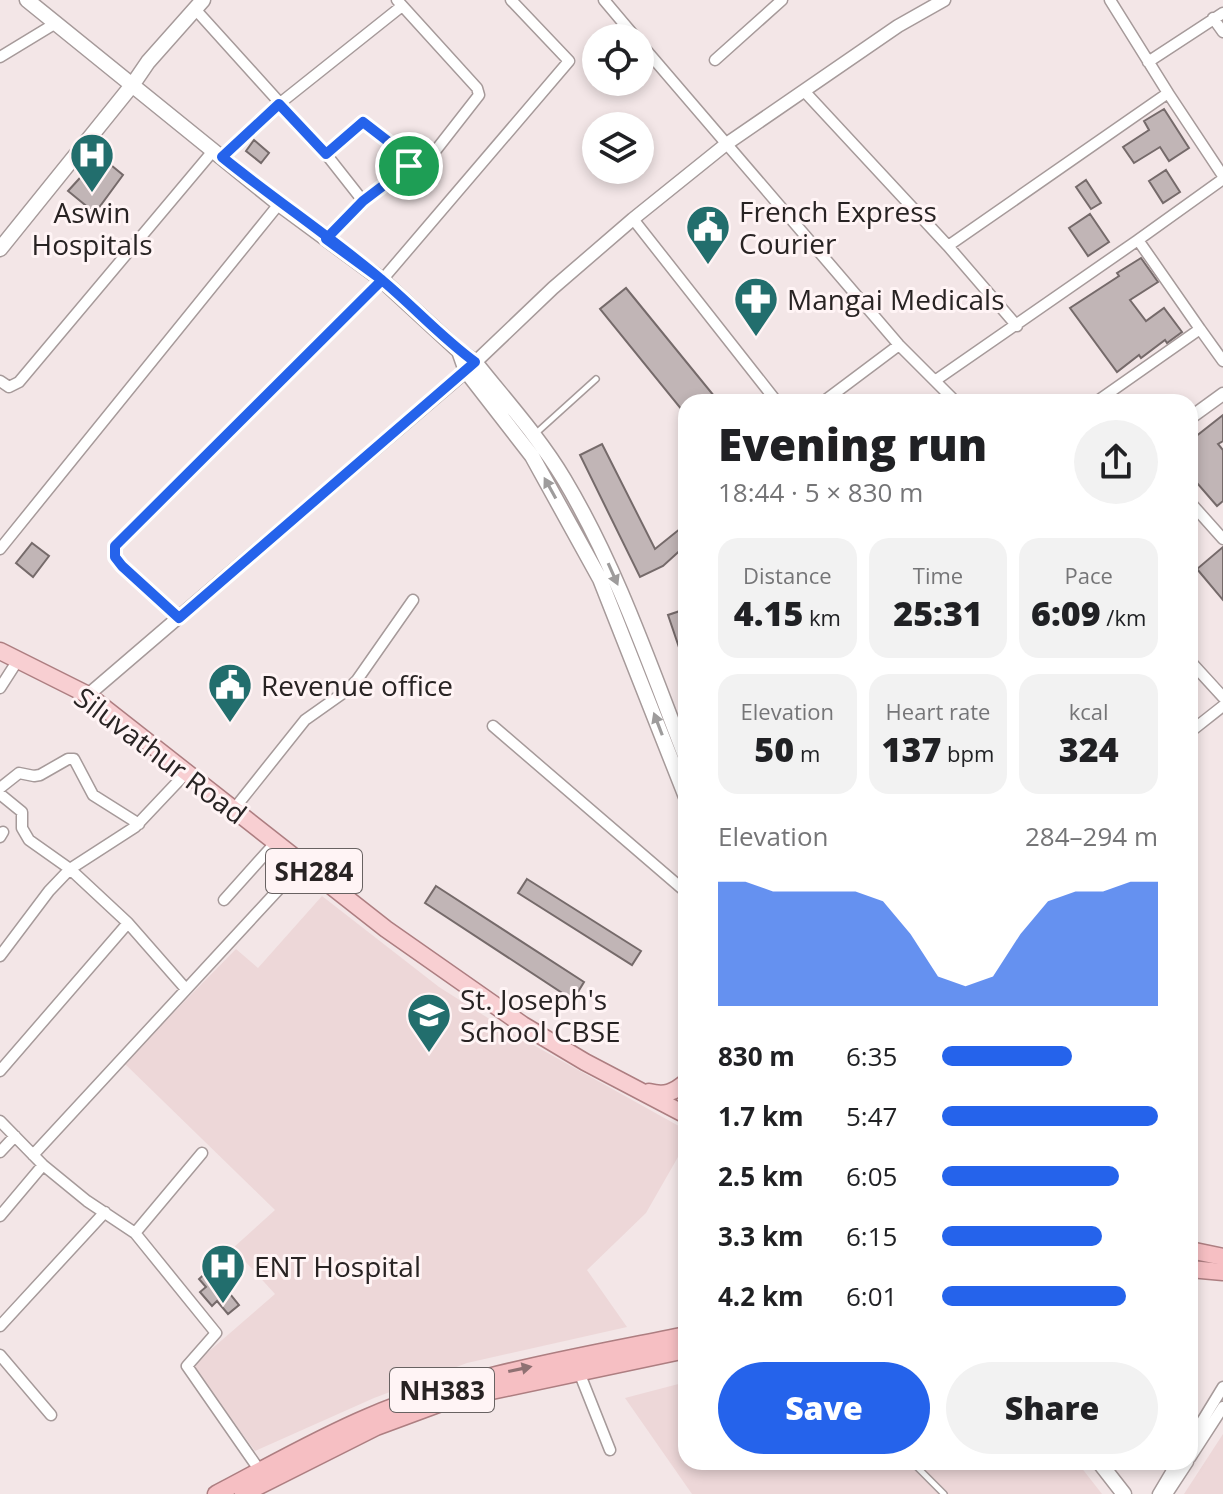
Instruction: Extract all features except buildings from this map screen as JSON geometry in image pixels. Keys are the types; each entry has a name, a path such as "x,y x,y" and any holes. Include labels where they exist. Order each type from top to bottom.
{"highway":[{"path":"1198,1252 1223,1257"},
{"path":"1198,1270 1223,1272"},
{"name":"NH383","path":"216,1494 368,1417 451,1387 502,1373 678,1337"},
{"name":"NH383","path":"243,1494 412,1412 449,1400 678,1352"}],"main road":[{"path":"27,0 279,204 382,280 459,351 534,436 562,476 597,537 678,774"},
{"path":"0,249 148,62 199,5"},
{"path":"471,366 532,456 627,626 678,740"},
{"name":"Siluvathur Road","path":"0,651 88,695 386,929 523,1025 678,1111"},
{"name":"Siluvathur Road","path":"632,1087 661,1095 678,1089"},
{"path":"1105,1470 1124,1494"}],"street":[{"path":"179,618 122,566 115,557 115,546 382,280 569,61 511,0"},
{"path":"604,0 624,24"},
{"path":"715,60 782,0"},
{"path":"88,695 471,366 553,288 633,219 725,145 898,26 944,0"},
{"path":"936,380 1017,326 1223,177 1110,0"},
{"path":"0,381 9,387 19,382 218,154 399,3 479,91 477,100 429,159 409,166 363,201 326,239"},
{"path":"199,5 363,201"},
{"path":"1148,62 1218,15 1223,32"},
{"path":"0,57 56,23"},
{"path":"654,60 899,345 949,394"},
{"path":"804,91 948,246 1017,326"},
{"path":"948,246 1168,93"},
{"path":"326,154 363,122 394,146 409,166"},
{"path":"0,549 279,204"},
{"path":"633,219 771,394"},
{"path":"1138,240 1223,361"},
{"path":"1107,394 1200,329"},
{"path":"834,394 899,345"},
{"path":"1198,412 1223,394"},
{"path":"1198,511 1223,539"},
{"path":"234,809 305,720 357,680 413,600"},
{"path":"0,688 18,660"},
{"path":"1198,670 1223,697"},
{"path":"1198,726 1223,706"},
{"path":"493,726 678,885"},
{"path":"139,824 93,795 74,759 34,776 14,775 0,791 22,812 22,828 29,840 70,869 128,923 185,988"},
{"path":"0,956 49,891 70,869 139,824 187,772"},
{"path":"224,900 276,842"},
{"path":"33,1155 303,863"},
{"path":"0,1071 128,923"},
{"path":"0,1121 43,1165 135,1233 216,1333 187,1366 260,1471"},
{"path":"0,1152 15,1136"},
{"path":"135,1233 202,1153"},
{"path":"0,1216 43,1165"},
{"path":"0,1326 105,1212"},
{"path":"0,1355 51,1415"},
{"path":"579,1372 610,1450"},
{"path":"1198,1428 1223,1387"},
{"path":"1198,1446 1223,1407"},
{"path":"1158,1494 1172,1470"},
{"path":"1167,1494 1183,1470"}],"lane":[{"path":"534,436 596,379"},
{"path":"920,1470 944,1494"}],"shaded area":[{"path":"322,896 439,987 510,1032 678,1126 678,1157 646,1213 587,1270 627,1327 467,1363 374,1398 255,1451 192,1366 275,1294 233,1248 275,1210 124,1063 236,949 258,968"},
{"path":"678,1384 678,1470 1083,1470 1102,1494 692,1494 625,1398"},
{"path":"1223,1434 1223,1494 1184,1494"}],"place":[{"name":"Aswin Hospitals","path":"92,194"},
{"name":"French Express Courier","path":"708,266"},
{"name":"Mangai Medicals","path":"756,338"},
{"name":"Revenue office","path":"230,724"},
{"name":"St. Joseph's School CBSE","path":"429,1054"},
{"name":"ENT Hospital","path":"223,1305"}],"route":[{"path":"409,166 363,201 326,239 382,280 115,546 115,557 122,566 179,618 475,362 382,280 279,204 222,157 279,104 326,154 363,122 394,146 409,166"}]}
